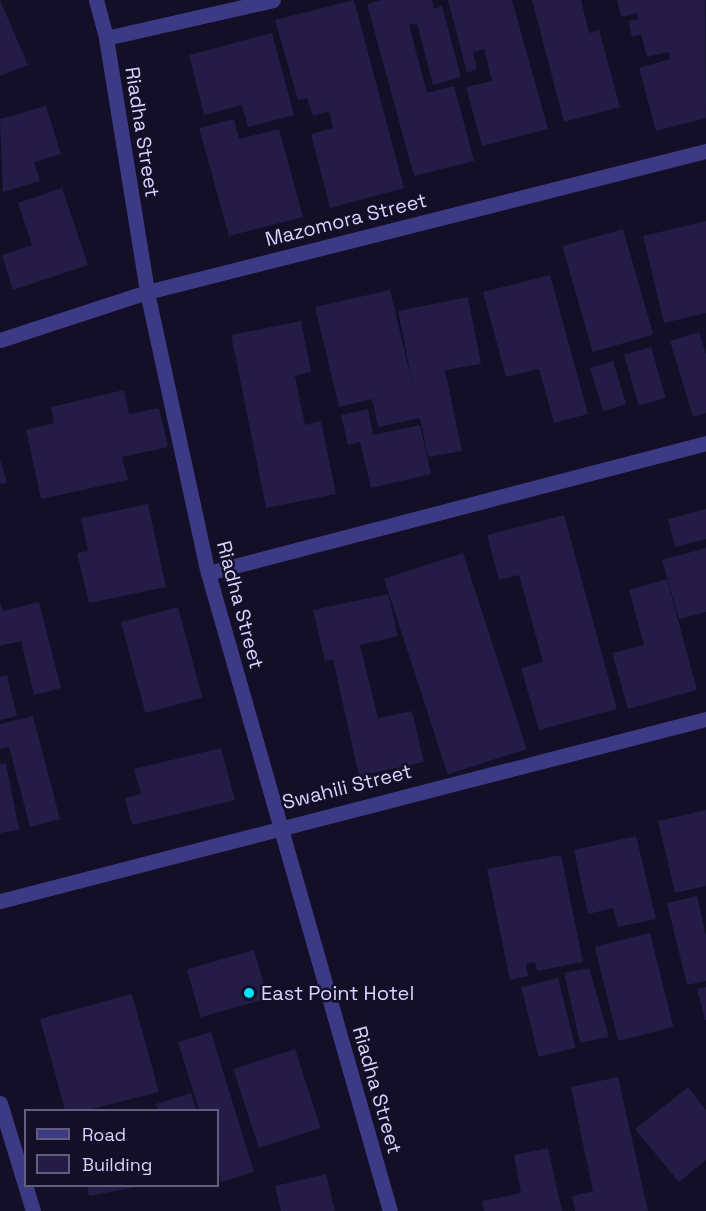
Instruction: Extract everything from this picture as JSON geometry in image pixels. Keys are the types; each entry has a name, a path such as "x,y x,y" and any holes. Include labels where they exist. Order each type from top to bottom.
{"street":[{"name":"Riadha Street","path":"96,0 106,38 147,292 208,573 390,1211"},
{"path":"106,38 273,0"},
{"name":"Mazomora Street","path":"0,340 147,292 706,151"},
{"path":"208,573 706,443"},
{"name":"Swahili Street","path":"0,901 280,826 706,719"},
{"path":"0,1103 24,1182"},
{"path":"26,1187 33,1211"}],"building":[{"path":"0,0 28,65 0,76"},
{"path":"354,0 404,188 330,208 311,134 333,128 329,111 313,116 307,98 298,100 275,20"},
{"path":"382,0 432,0 434,9 442,6 461,77 433,85 417,23 409,25 427,93 454,86 474,161 414,176 367,4"},
{"path":"448,0 512,0 548,129 482,146 466,87 492,81 484,49 473,52 477,69 467,73"},
{"path":"532,0 581,0 589,33 599,30 620,107 564,122"},
{"path":"617,0 705,0 706,118 656,131 639,68 670,59 668,52 647,57 641,34 632,37 628,21 638,19 638,13 621,17"},
{"path":"272,33 294,115 248,127 242,105 204,115 189,55"},
{"path":"46,106 61,154 34,162 40,181 3,192 0,119"},
{"path":"234,119 239,139 279,129 303,217 229,236 199,128"},
{"path":"62,188 88,265 13,290 2,255 32,245 18,203"},
{"path":"706,221 706,313 664,323 643,236"},
{"path":"623,229 653,335 593,352 562,246"},
{"path":"550,275 588,414 554,423 539,369 506,377 483,292"},
{"path":"390,290 413,386 398,311 468,297 481,364 445,370 462,451 428,457 420,418 378,427 372,399 339,407 315,307"},
{"path":"301,321 311,372 295,376 305,425 321,421 336,494 266,508 231,335"},
{"path":"699,332 706,354 706,413 693,417 670,341"},
{"path":"651,347 666,398 639,406 624,355"},
{"path":"613,361 626,404 603,411 590,368"},
{"path":"124,390 129,414 159,408 168,447 122,457 128,480 41,499 26,430 54,423 51,407"},
{"path":"368,409 373,435 420,425 431,474 371,488 360,442 348,445 341,415"},
{"path":"0,459 7,483 0,484"},
{"path":"148,504 166,587 89,603 77,553 88,551 81,518"},
{"path":"706,509 706,539 675,547 668,519"},
{"path":"564,515 617,709 539,730 521,668 543,662 519,575 499,580 487,535"},
{"path":"706,548 706,612 679,619 662,560"},
{"path":"463,553 527,749 448,775 384,579"},
{"path":"667,579 697,690 628,709 612,653 644,645 629,590"},
{"path":"388,594 398,636 360,645 378,718 412,711 424,762 359,776 333,659 325,661 313,610"},
{"path":"39,602 61,688 34,695 21,641 0,646 0,603 3,611"},
{"path":"178,607 202,698 145,713 121,622"},
{"path":"7,675 17,716 0,720 0,677"},
{"path":"33,716 60,819 30,827 9,747 0,749 0,724"},
{"path":"221,748 235,800 132,825 125,798 141,794 134,769"},
{"path":"6,763 19,830 0,833 0,764"},
{"path":"706,810 706,886 675,893 658,821"},
{"path":"636,836 656,919 618,927 613,908 588,914 574,850"},
{"path":"561,855 583,962 537,971 535,962 526,964 528,976 510,980 487,869"},
{"path":"697,896 706,936 706,981 687,985 667,903"},
{"path":"650,933 673,1027 618,1041 595,947"},
{"path":"254,950 268,998 200,1017 187,969"},
{"path":"589,968 609,1037 580,1043 564,973"},
{"path":"558,978 575,1048 539,1057 521,987"},
{"path":"706,987 706,1020 705,1020 697,989"},
{"path":"132,994 159,1092 92,1109 65,1109 40,1019"},
{"path":"211,1032 254,1172 221,1182 219,1109 199,1109 178,1042"},
{"path":"295,1049 321,1128 259,1148 233,1069"},
{"path":"618,1077 648,1211 575,1211 572,1196 593,1191 571,1087"},
{"path":"688,1087 706,1110 706,1160 679,1182 635,1129"},
{"path":"191,1093 196,1109 158,1109 156,1104"},
{"path":"548,1148 562,1211 484,1211 482,1201 521,1193 514,1155"},
{"path":"326,1174 335,1211 281,1211 275,1186"},
{"path":"87,1187 136,1187 89,1196"}],"place":[{"name":"East Point Hotel","path":"249,993"}]}
